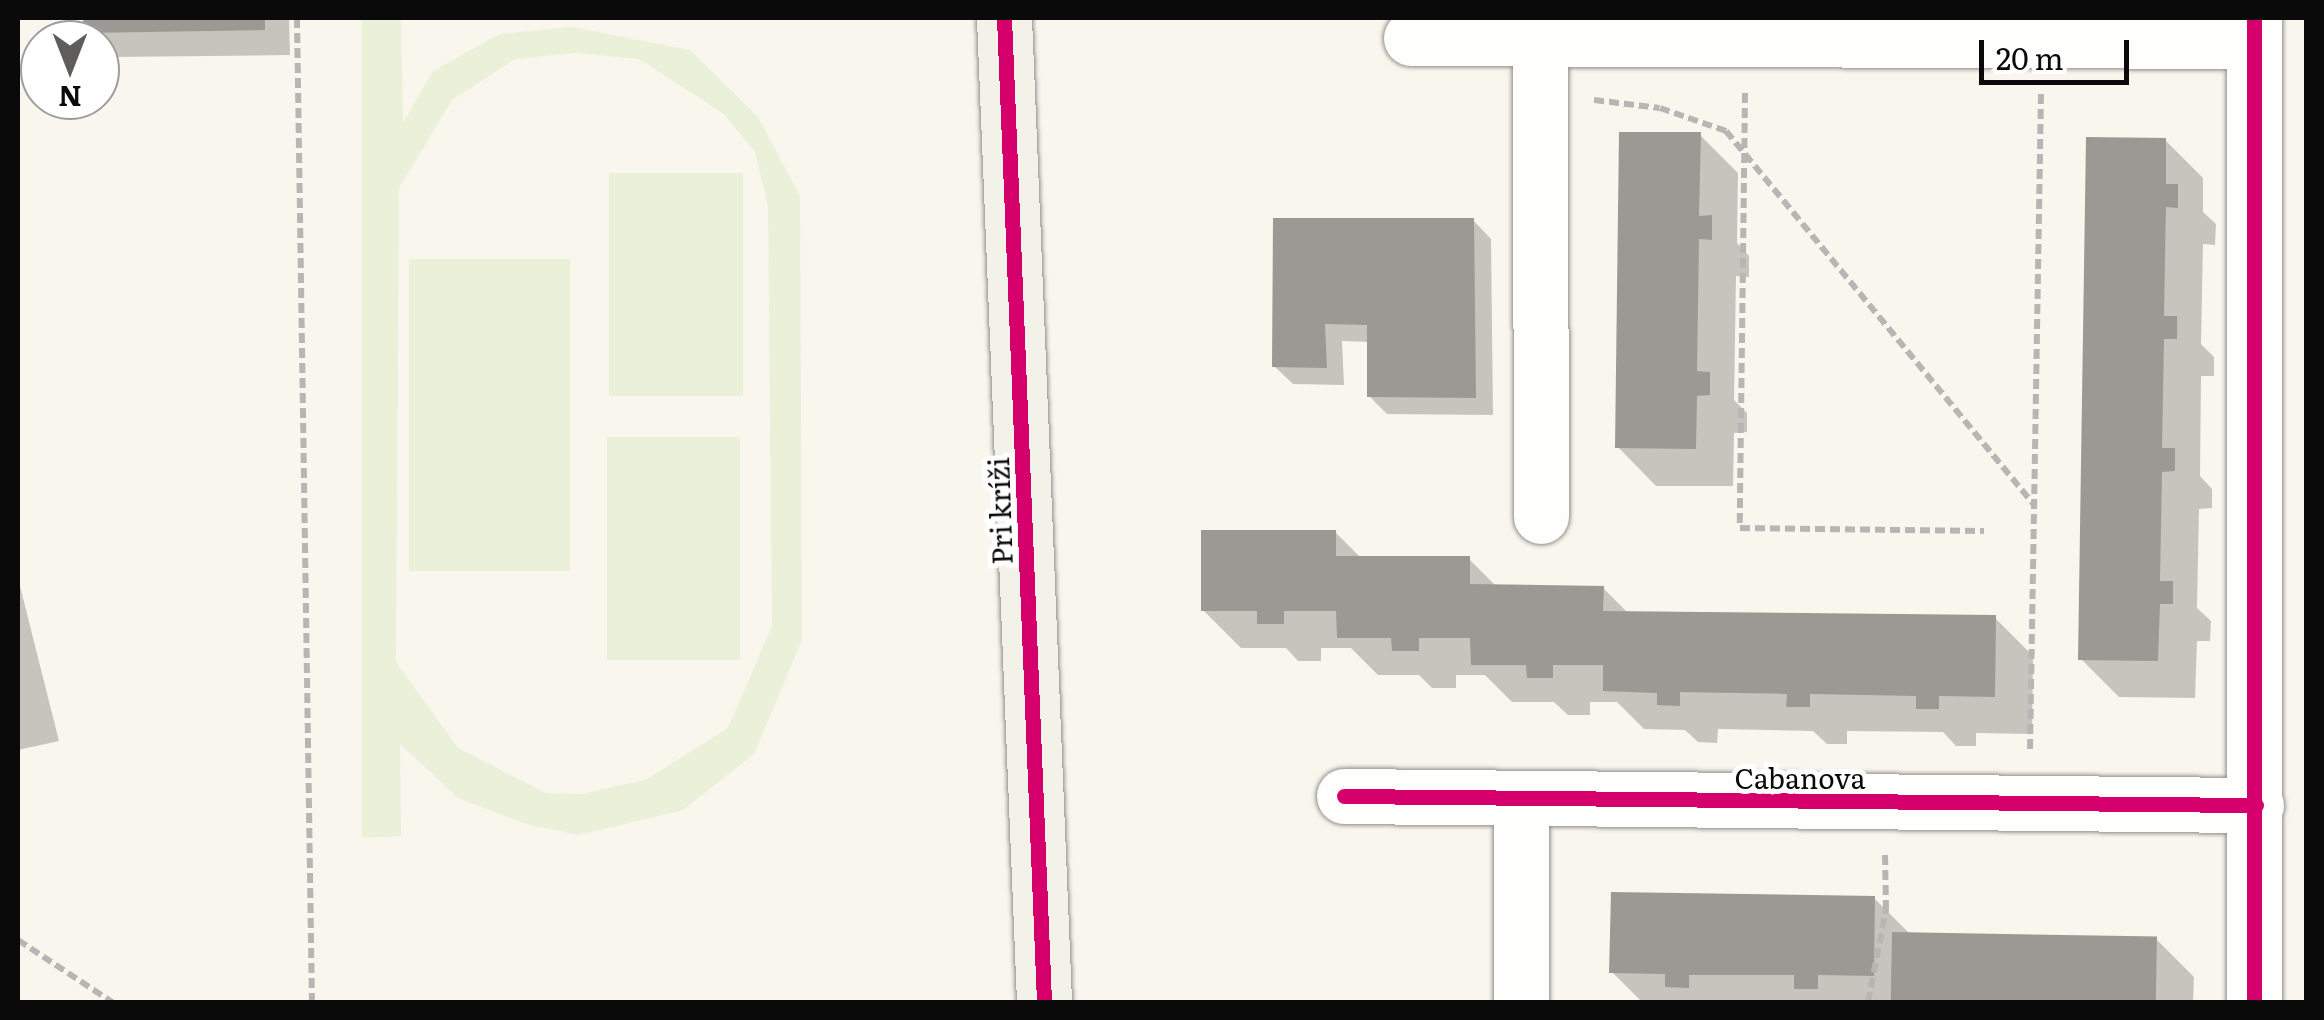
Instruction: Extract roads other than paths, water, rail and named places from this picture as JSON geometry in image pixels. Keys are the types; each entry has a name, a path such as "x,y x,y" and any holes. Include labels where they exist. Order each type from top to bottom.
{"street":[{"name":"Pri kríži","path":"1004,18 1044,1002"},
{"path":"1411,38 2041,40 2254,29 2254,1002"},
{"path":"1540,38 1541,516"},
{"name":"Cabanova","path":"1344,796 2256,805"},
{"path":"1521,800 1521,1002"}]}
